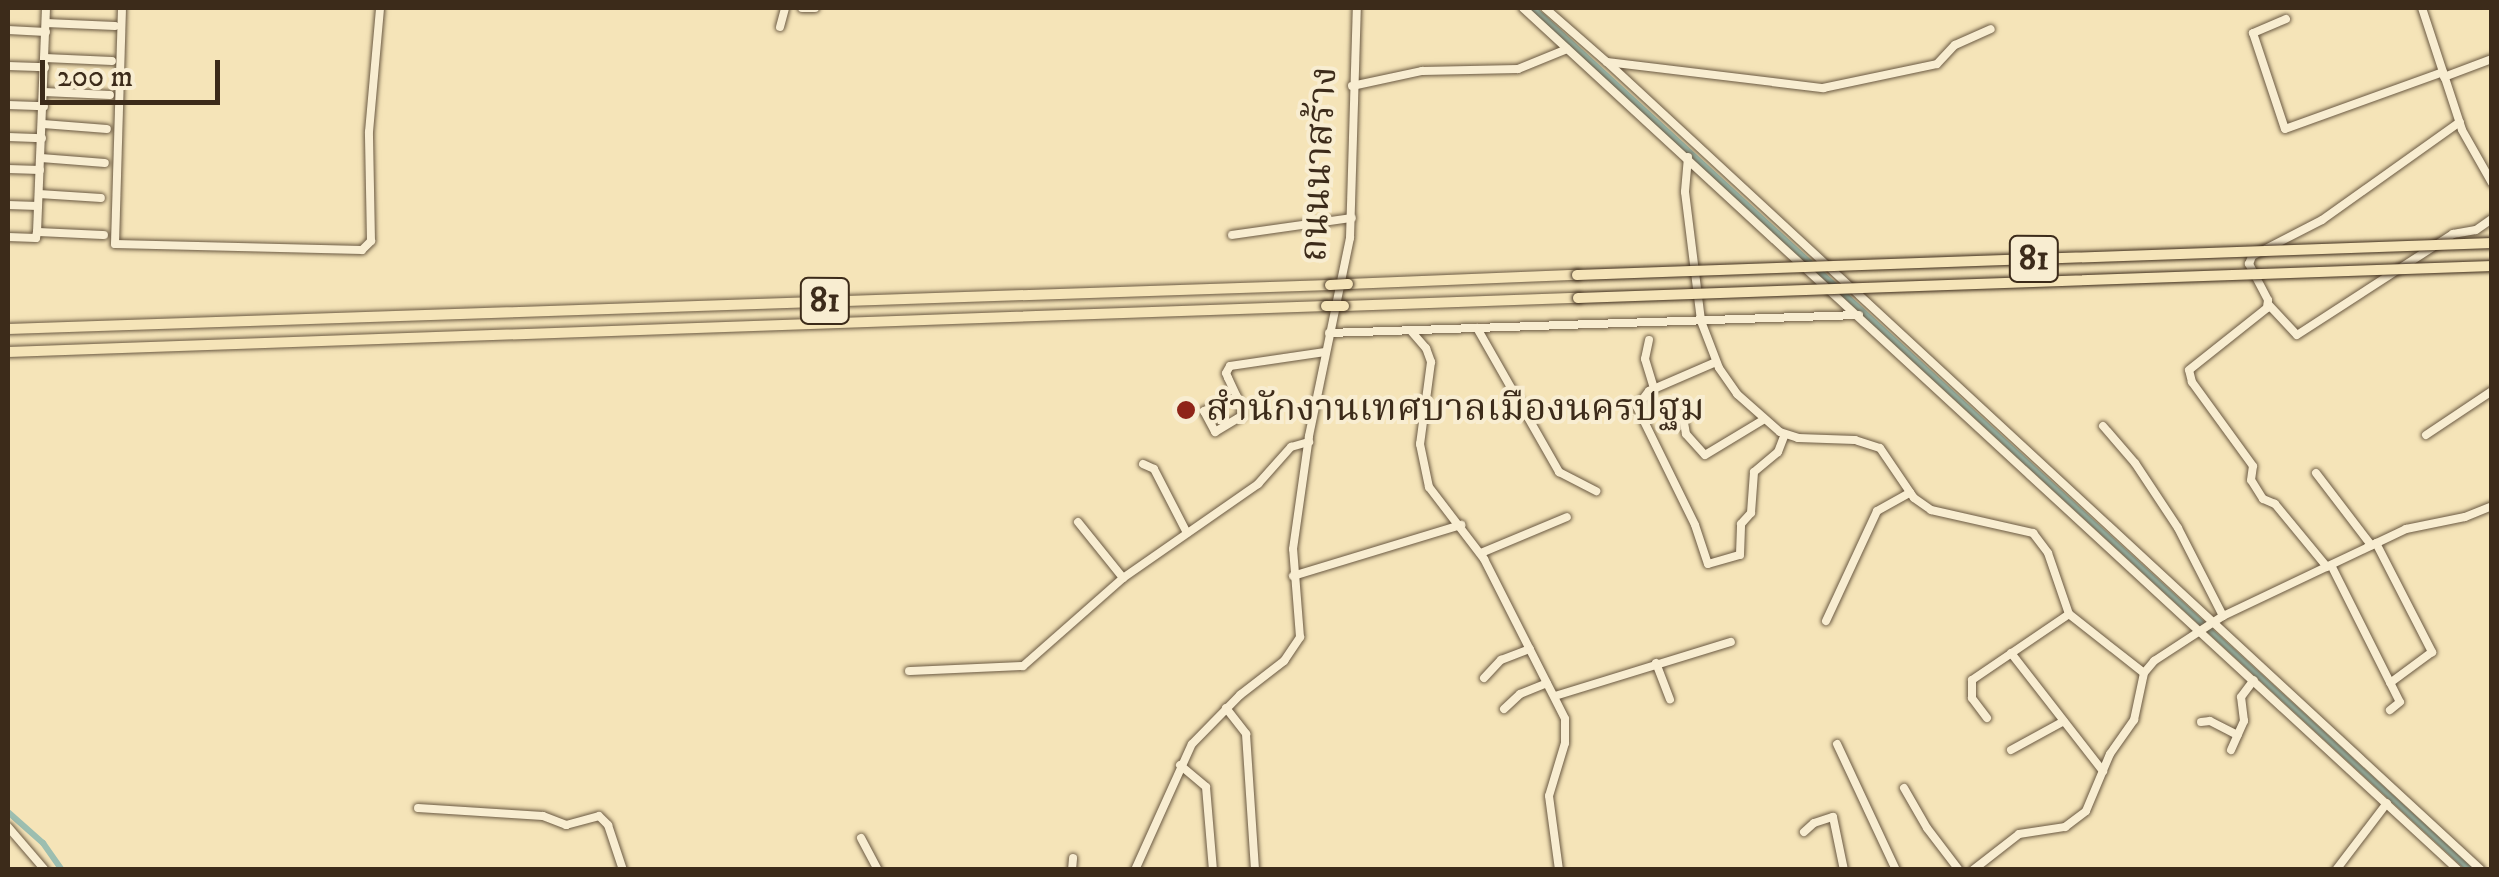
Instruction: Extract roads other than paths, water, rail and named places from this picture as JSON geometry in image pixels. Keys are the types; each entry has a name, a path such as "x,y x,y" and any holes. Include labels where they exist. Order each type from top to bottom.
{"highway":[{"name":"81","path":"8,329 2492,243"},
{"name":"81","path":"8,352 2492,266"}],"street":[{"path":"8,238 36,238 37,232 46,8"},
{"path":"122,8 115,244 362,250 371,241 369,132 380,8"},
{"path":"780,27 785,8"},
{"path":"802,8 815,8"},
{"name":"ถนนนาสร้าง","path":"1226,708 1297,645 1300,618 1293,576 1308,442 1352,218 1352,86 1357,8"},
{"path":"1523,8 1567,49 1597,62 1796,86 1834,87 1937,64 1955,45 1991,29"},
{"path":"1546,8 1688,157 2458,870"},
{"path":"2422,8 2460,122 2490,178"},
{"path":"2286,19 2253,32 2285,129 2492,59"},
{"path":"8,30 115,26"},
{"path":"1352,86 1422,71 1518,69 1567,49"},
{"path":"8,66 112,61"},
{"path":"1597,62 2219,618 2480,870"},
{"path":"44,92 110,95"},
{"path":"8,105 44,106"},
{"path":"2460,122 2322,220 2252,256 2249,264 2268,304 2297,335 2452,234 2476,230 2492,218"},
{"path":"43,124 107,129"},
{"path":"8,137 42,138"},
{"path":"1688,157 1685,192 1701,320 1725,379 1763,420 1786,434 1874,444 1888,454 1910,493 1944,514 2033,533 2048,554 2069,614 2144,673"},
{"path":"41,158 104,163"},
{"path":"8,169 40,170"},
{"path":"38,194 101,198"},
{"path":"8,205 38,206"},
{"path":"1232,235 1352,218"},
{"path":"37,232 104,235"},
{"path":"2268,304 2189,370 2188,376 2253,466 2250,480 2263,499 2275,504 2329,566 2400,702 2390,710"},
{"path":"1330,328 1410,330 1859,315"},
{"path":"1476,328 1559,472 1596,491"},
{"path":"1410,330 1426,348 1431,362 1420,444 1429,487 1480,553 1555,696 1566,731 1549,796 1560,870"},
{"path":"1648,340 1645,359 1654,388"},
{"path":"1237,397 1204,411 1215,432 1242,416 1237,397 1226,373 1230,366 1325,352"},
{"path":"1716,362 1654,388 1642,397 1638,414 1695,525 1708,564 1740,555 1742,524 1751,514 1754,472 1778,452 1786,434"},
{"path":"2426,435 2492,390"},
{"path":"1683,417 1686,434 1704,455 1763,420"},
{"path":"2103,426 2135,463 2178,528 2219,618"},
{"path":"909,672 1021,667 1123,578 1258,484 1291,447 1308,442"},
{"path":"1142,464 1154,469 1188,533"},
{"path":"2316,473 2373,544 2432,652 2390,683"},
{"path":"1826,620 1877,510 1910,493"},
{"path":"1973,870 2020,834 2073,824 2086,810 2103,771 2134,720 2144,673 2219,618 2406,529 2465,517 2492,506"},
{"path":"1480,553 1567,517"},
{"path":"1078,522 1123,578"},
{"path":"1293,576 1460,524"},
{"path":"1987,718 1972,698 1972,680 2069,614"},
{"path":"1555,696 1731,642"},
{"path":"1484,678 1501,660 1530,648"},
{"path":"2011,652 2103,771"},
{"path":"1656,663 1670,699"},
{"path":"2231,750 2244,721 2241,697 2254,680"},
{"path":"1504,710 1520,694 1547,683"},
{"path":"1136,870 1180,765 1192,744 1226,708 1246,734 1255,870"},
{"path":"2011,750 2064,721"},
{"path":"2202,722 2238,735"},
{"path":"1838,744 1896,870"},
{"path":"1180,765 1206,786 1213,870"},
{"path":"1904,788 1927,828 1959,870"},
{"path":"2336,870 2387,803"},
{"path":"418,808 542,816 561,825 599,816 608,824 622,870"},
{"path":"1804,832 1831,815 1844,870"},
{"path":"8,828 45,870"},
{"path":"861,838 878,870"},
{"path":"1072,870 1073,858"}],"waterway":[{"path":"1533,8 2470,870"},
{"path":"8,812 43,843 62,870"}],"place":[{"name":"สำนักงานเทศบาลเมืองนครปฐม","path":"1186,410"}]}
